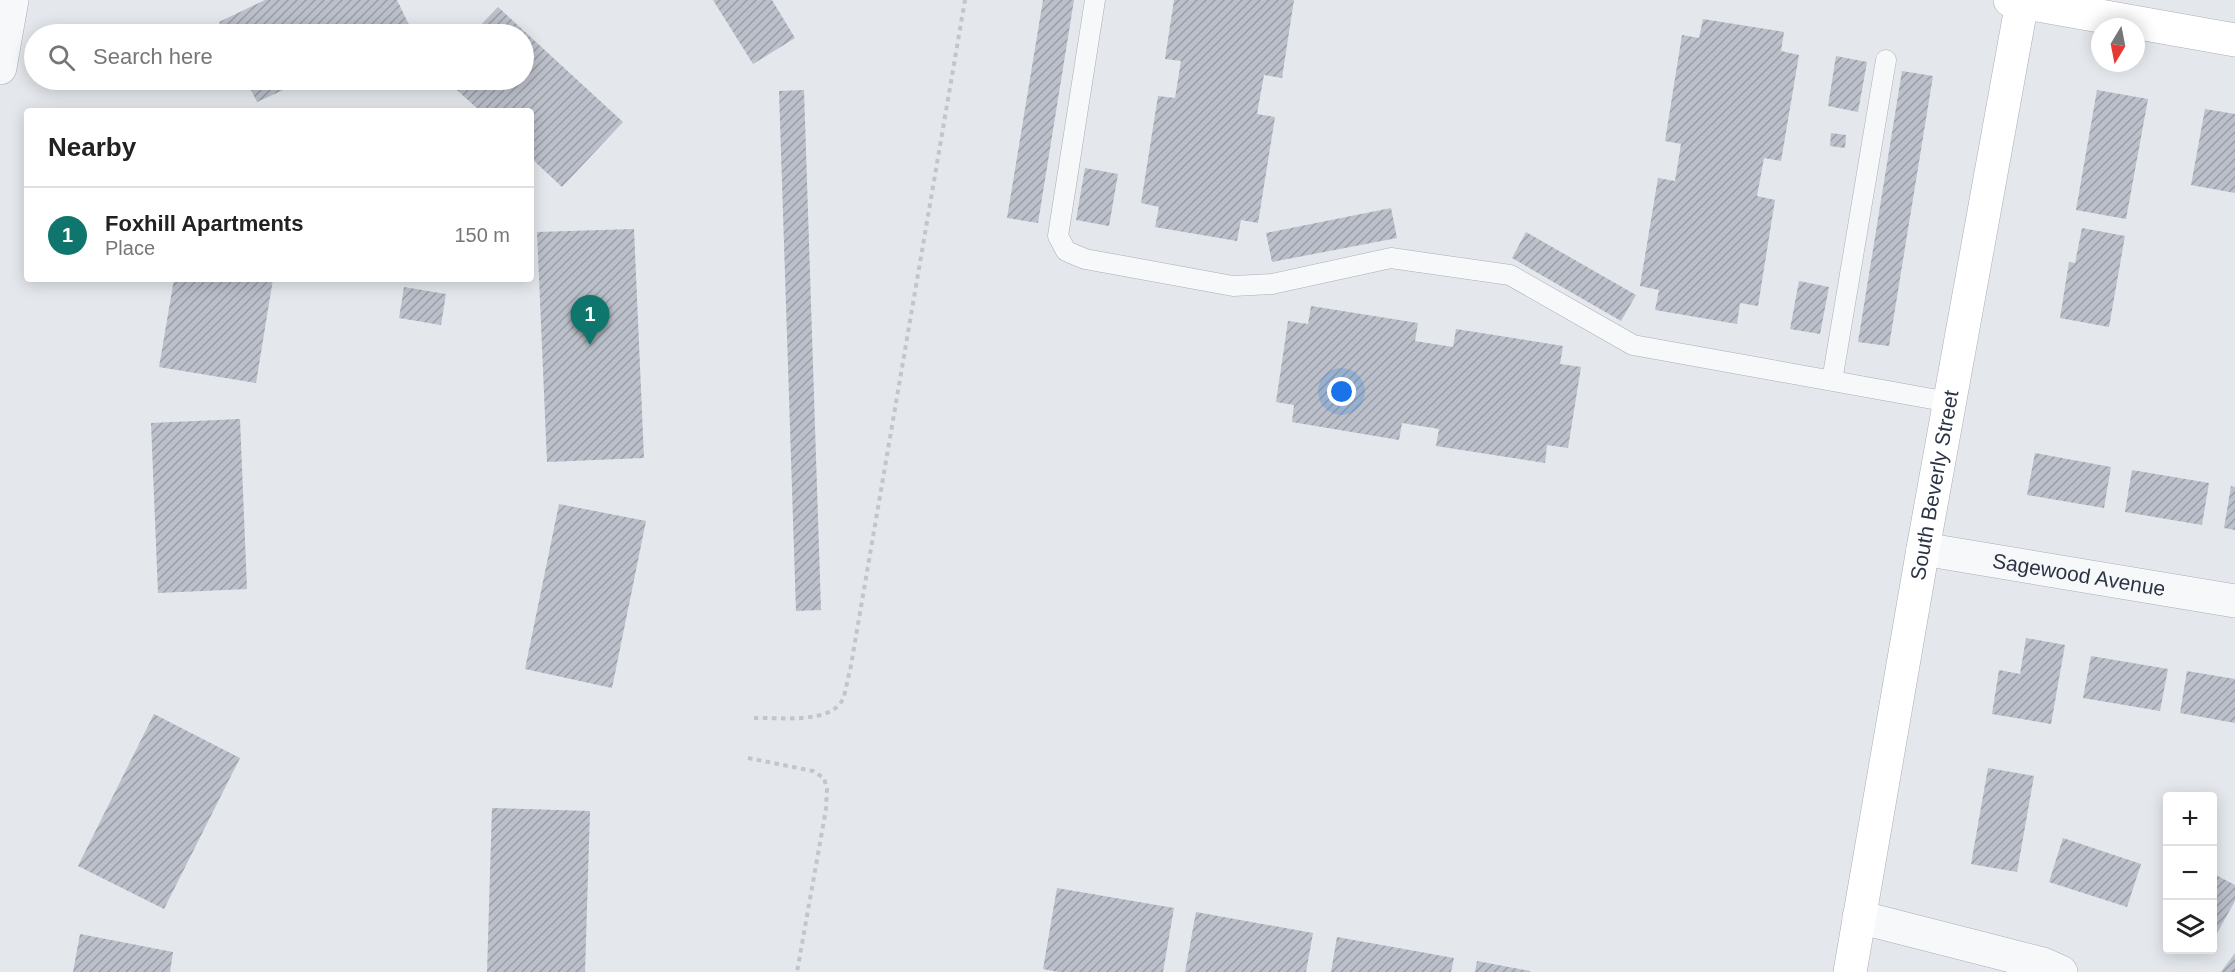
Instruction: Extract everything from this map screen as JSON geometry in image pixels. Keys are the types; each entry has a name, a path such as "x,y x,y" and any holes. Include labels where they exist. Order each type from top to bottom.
{"street":[{"path":"0,68 12,0"},
{"path":"2018,1 2235,40"},
{"name":"South Beverly Street","path":"1850,972 2018,1"},
{"name":"Sagewood Avenue","path":"1923,549 2235,601"},
{"path":"1859,917 2043,964 2061,972"}],"lane":[{"path":"1095,0 1058,236 1066,251 1085,259 1233,286 1272,284 1392,258 1510,275 1634,345 1949,402"},
{"path":"1832,381 1886,60"}],"path":[{"path":"754,718 814,717 833,712 843,699 850,671 965,0"},
{"path":"748,758 813,771 824,778 827,789 826,809 797,972"}],"building":[{"path":"265,0 397,0 409,24 220,24 219,22"},
{"path":"713,0 772,0 795,38 753,64"},
{"path":"1043,0 1074,0 1038,223 1007,218"},
{"path":"1174,0 1294,0 1282,78 1264,75 1257,114 1275,117 1258,223 1241,220 1237,241 1155,227 1159,207 1141,203 1158,96 1175,98 1181,61 1165,59"},
{"path":"498,7 516,24 482,24"},
{"path":"1703,19 1784,32 1781,51 1799,55 1781,161 1764,158 1757,196 1775,200 1758,306 1740,303 1737,324 1655,310 1659,290 1640,286 1658,178 1675,181 1681,144 1665,141 1682,35 1699,38"},
{"path":"534,40 623,122 562,187 534,161 534,108 477,108 457,90 534,90"},
{"path":"1836,56 1867,62 1858,112 1828,106"},
{"path":"1902,71 1933,76 1889,346 1858,342"},
{"path":"251,90 283,90 257,102"},
{"path":"804,90 821,610 796,611 779,91"},
{"path":"2097,90 2148,99 2126,219 2076,210"},
{"path":"2205,109 2235,114 2235,193 2191,185"},
{"path":"1831,133 1846,135 1845,148 1830,146"},
{"path":"1085,168 1118,174 1109,226 1076,220"},
{"path":"1391,208 1397,238 1272,262 1266,233"},
{"path":"2082,228 2125,236 2109,327 2060,318 2069,262 2075,263"},
{"path":"634,229 644,458 547,462 537,232"},
{"path":"1526,232 1636,295 1621,321 1512,258"},
{"path":"1799,281 1829,287 1820,334 1790,329"},
{"path":"173,282 273,282 256,383 159,367"},
{"path":"404,287 446,294 441,325 399,318"},
{"path":"1311,306 1418,323 1415,341 1453,347 1456,329 1563,346 1560,364 1581,367 1568,448 1547,445 1545,463 1436,446 1439,429 1402,423 1399,440 1292,422 1294,405 1276,402 1288,321 1308,324"},
{"path":"240,419 247,589 158,593 151,423"},
{"path":"2035,453 2111,467 2104,508 2027,495"},
{"path":"2132,470 2209,483 2202,525 2125,512"},
{"path":"2231,486 2235,487 2235,530 2224,528"},
{"path":"559,504 646,521 612,688 525,669"},
{"path":"2026,638 2065,645 2051,724 1992,714 1999,670 2020,674"},
{"path":"2091,656 2168,669 2160,711 2083,698"},
{"path":"2187,671 2235,679 2235,723 2180,713"},
{"path":"154,714 240,758 164,909 78,866"},
{"path":"1988,768 2034,776 2017,872 1971,864"},
{"path":"492,808 590,811 585,972 487,972"},
{"path":"2063,838 2141,864 2127,907 2049,882"},
{"path":"2217,876 2235,885 2235,901 2217,933"},
{"path":"1057,888 1174,908 1163,972 1058,972 1043,969"},
{"path":"1196,912 1313,933 1306,972 1185,972"},
{"path":"80,934 173,952 170,972 73,972"},
{"path":"1337,937 1454,958 1451,972 1331,972"},
{"path":"2235,953 2235,972 2221,972"},
{"path":"1477,961 1530,971 1530,972 1475,972"}],"place":[{"name":"Foxhill Apartments","path":"590,345"}]}
